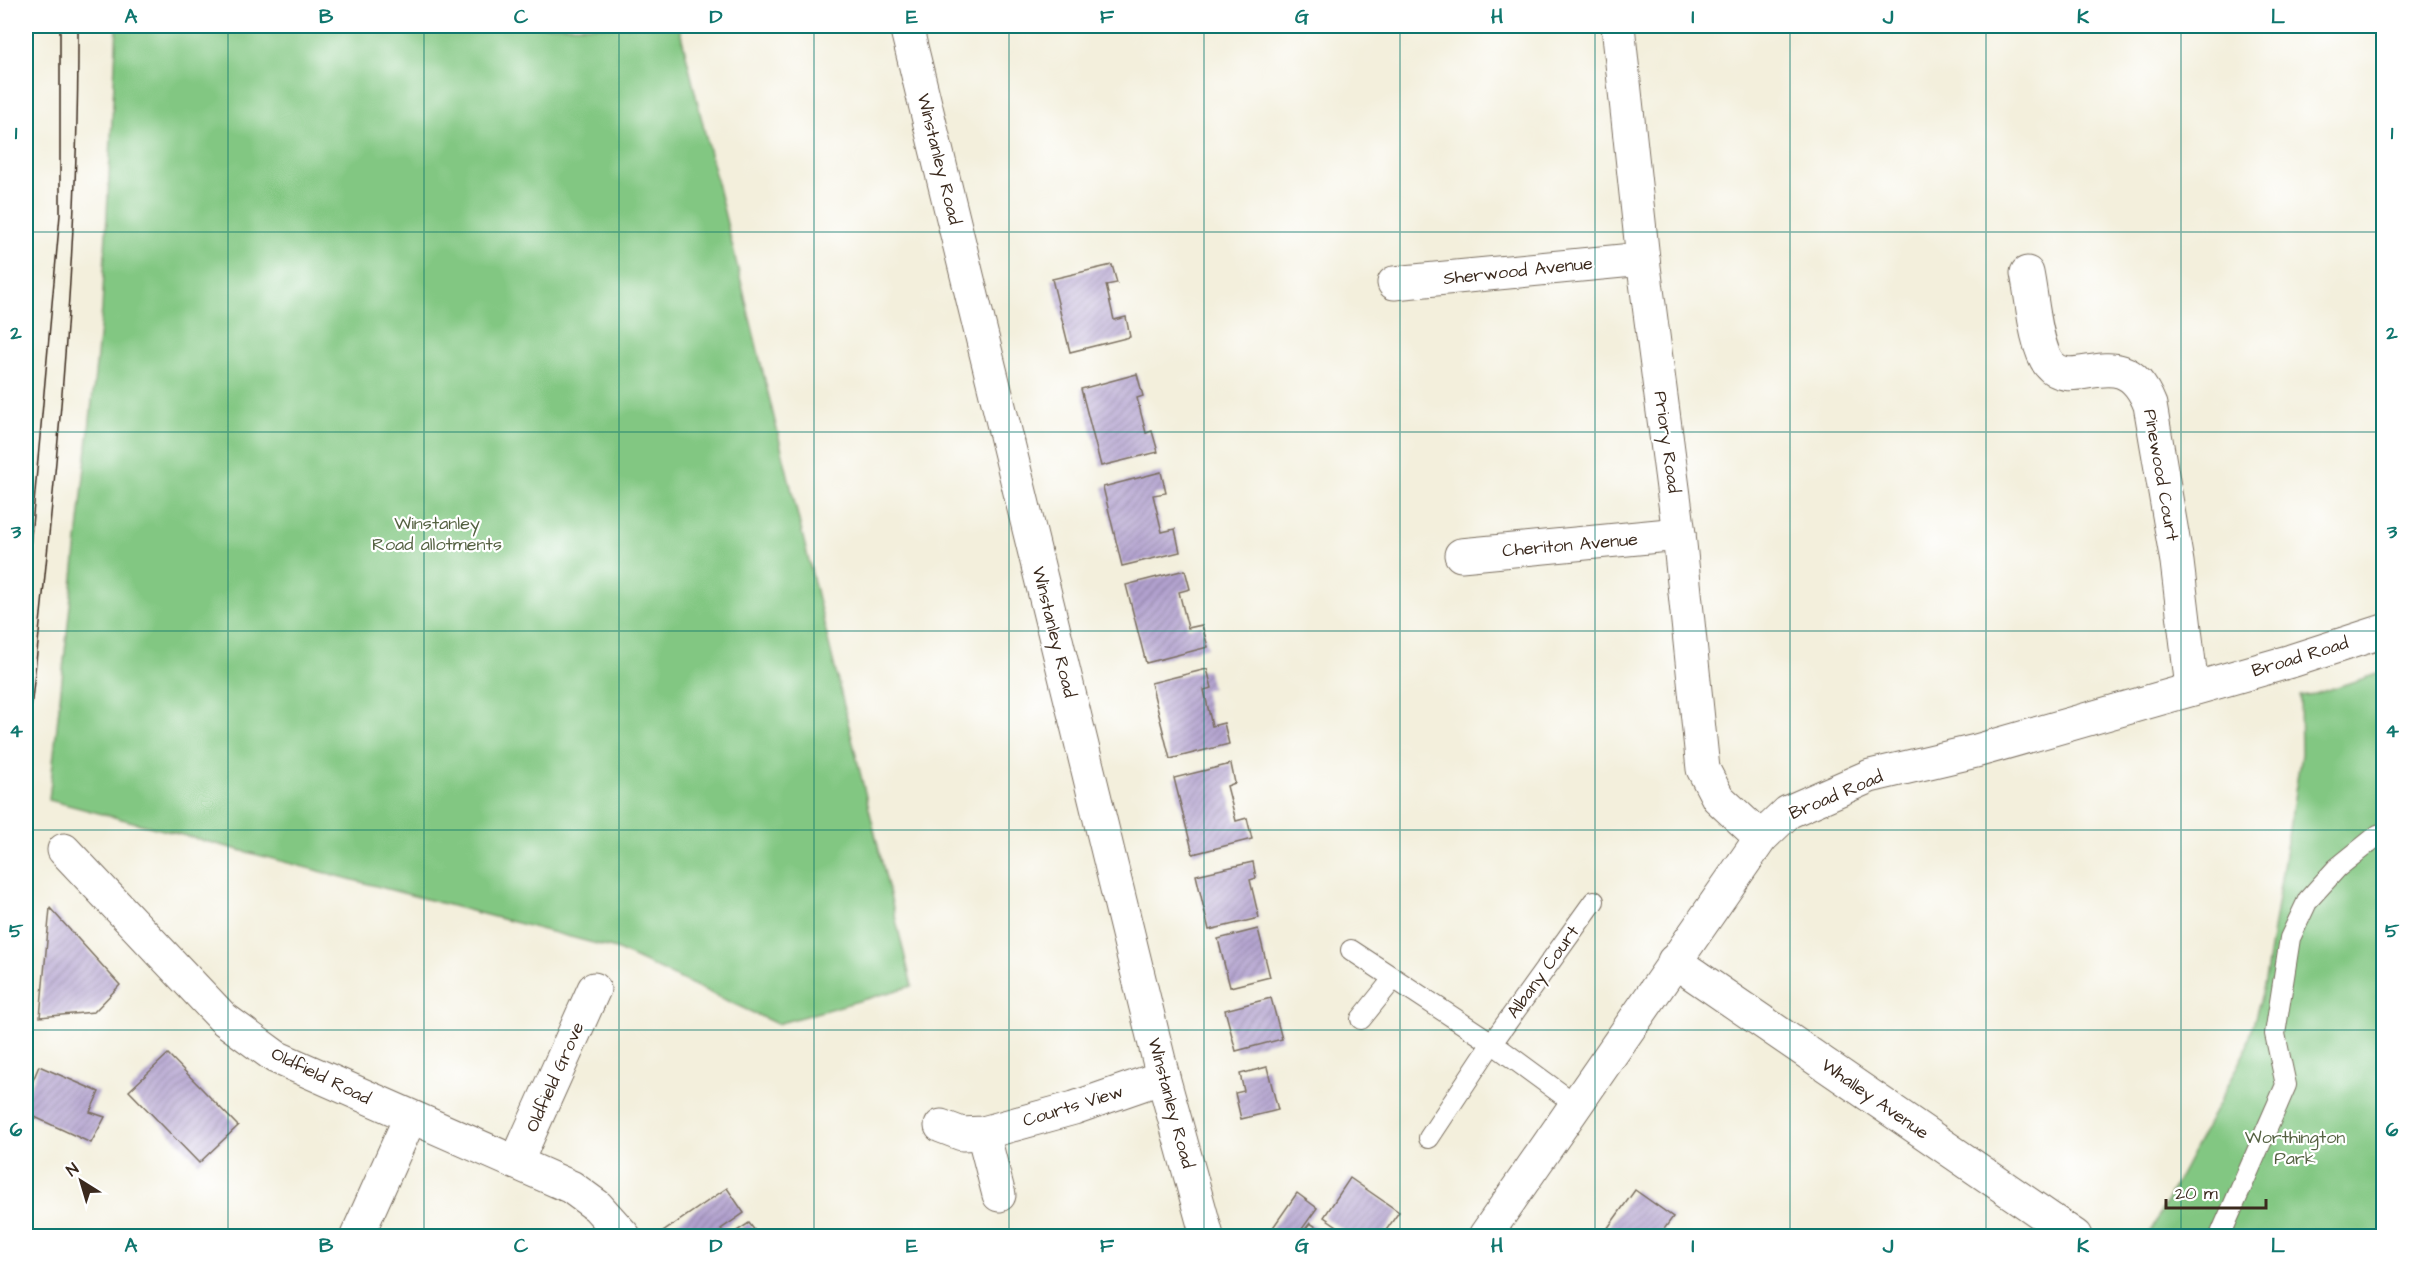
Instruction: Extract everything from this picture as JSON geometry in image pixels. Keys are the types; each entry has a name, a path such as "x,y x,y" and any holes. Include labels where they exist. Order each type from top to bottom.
{"street":[{"name":"Winstanley Road","path":"906,26 1163,1077 1207,1236"},
{"name":"Priory Road","path":"1618,26 1643,259 1679,534 1703,769 1718,798 1761,838"},
{"name":"Sherwood Avenue","path":"1394,284 1643,259"},
{"name":"Pinewood Court","path":"2027,273 2043,352 2049,365 2057,370 2071,373 2121,371 2137,380 2150,405 2177,562 2192,688"},
{"name":"Cheriton Avenue","path":"1461,555 1679,534"},
{"name":"Broad Road","path":"1485,1236 1761,838 1788,812 1870,776 1976,751 2291,661 2384,631"},
{"name":"Oldfield Road","path":"64,850 224,1019 276,1057 410,1119 571,1187 597,1206 624,1236"},
{"name":"Whalley Avenue","path":"1674,961 2076,1236"},
{"name":"Oldfield Grove","path":"516,1163 594,989"},
{"name":"Courts View","path":"941,1126 962,1134 983,1133 1074,1108 1163,1077"},
{"path":"357,1236 410,1119"},
{"path":"983,1133 999,1195"}],"lane":[{"path":"2220,1236 2286,1085 2275,1034 2290,938 2308,900 2337,868 2378,835 2384,833"},
{"name":"Albany Court","path":"1429,1138 1492,1042 1594,901"},
{"path":"1351,950 1492,1042 1575,1104"},
{"path":"1361,1018 1393,979"}],"green space":[{"name":"Winstanley Road allotments","path":"117,26 679,26 912,986 777,1024 616,949 49,800 102,309"},
{"name":"Worthington Park","path":"2383,672 2383,1236 2148,1236 2245,1053 2264,986 2301,754 2300,696 2315,694"}],"building":[{"path":"1112,265 1117,283 1106,285 1114,320 1126,317 1130,337 1070,352 1052,279"},
{"path":"1137,374 1143,396 1137,398 1146,433 1152,431 1158,452 1101,466 1081,389"},
{"path":"1161,472 1166,493 1153,495 1162,532 1175,529 1180,552 1122,566 1103,487"},
{"path":"1185,570 1190,589 1179,592 1188,628 1202,625 1208,647 1146,663 1126,585"},
{"path":"1207,669 1212,688 1204,690 1212,726 1224,723 1229,744 1170,759 1151,683"},
{"path":"1231,764 1235,783 1227,786 1236,821 1247,818 1252,839 1193,854 1174,778"},
{"path":"1253,862 1256,878 1250,880 1259,918 1209,930 1196,875"},
{"path":"50,908 120,985 94,1012 40,1017"},
{"path":"1258,929 1270,977 1230,987 1218,939"},
{"path":"1271,998 1282,1039 1236,1051 1225,1010"},
{"path":"168,1054 238,1126 199,1163 129,1091"},
{"path":"39,1066 99,1092 90,1112 105,1117 91,1143 26,1113 26,1097"},
{"path":"1267,1067 1278,1110 1241,1119 1235,1093 1244,1091 1240,1074"},
{"path":"1350,1178 1399,1212 1382,1236 1352,1236 1324,1217"},
{"path":"727,1188 744,1213 721,1229 727,1236 666,1236 663,1232"},
{"path":"1635,1190 1673,1217 1659,1236 1602,1236"},
{"path":"1297,1193 1317,1208 1297,1236 1267,1236"},
{"path":"749,1223 759,1236 729,1236"},
{"path":"1310,1223 1330,1236 1300,1236"}],"tram line":[{"path":"26,592 60,215 60,26"},
{"path":"26,756 54,483 69,300 74,209 78,26"}]}
